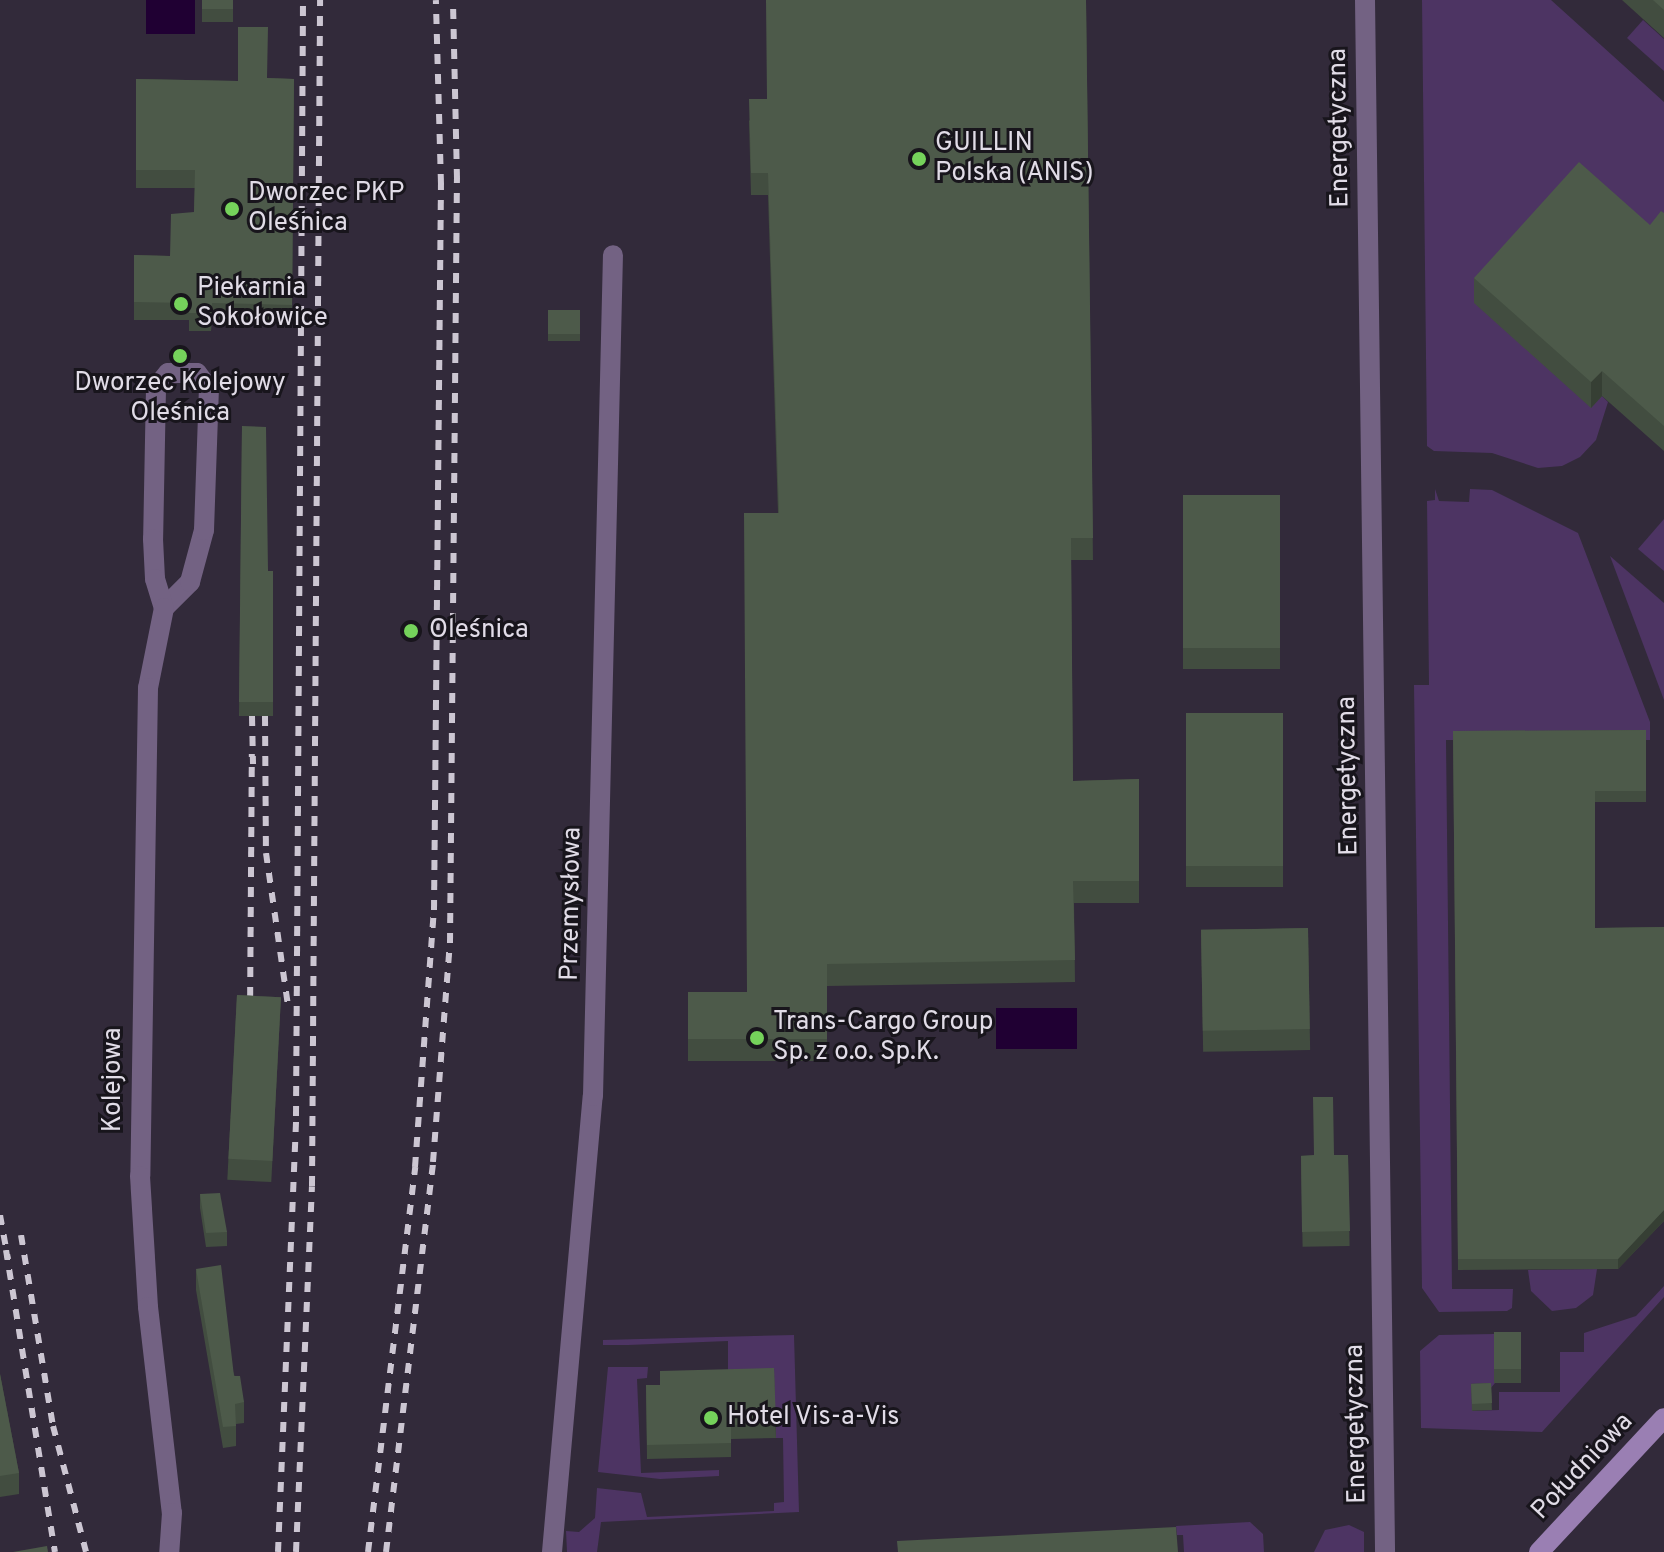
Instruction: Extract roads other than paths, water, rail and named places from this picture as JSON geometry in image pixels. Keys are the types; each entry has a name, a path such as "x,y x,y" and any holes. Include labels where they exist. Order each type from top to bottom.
{"street":[{"name":"Energetyczna","path":"1365,0 1385,1552"},
{"name":"Przemysłowa","path":"552,1552 593,1096 613,255"},
{"name":"Kolejowa","path":"164,608 190,582 204,530 209,389 197,373 168,373 156,388 153,539 155,579 164,608 148,688 139,1106 143,1240 169,1482 169,1552"},
{"name":"Południowa","path":"1539,1552 1664,1418"}],"railway":[{"path":"278,1552 296,1116 303,0"},
{"path":"296,1552 312,1186 320,0"},
{"path":"368,1552 415,1167 434,910 441,184 436,0"},
{"path":"386,1552 433,1162 450,943 457,179 453,0"},
{"path":"252,716 253,764"},
{"path":"265,716 266,853 288,1005"},
{"path":"250,1017 252,754"},
{"path":"0,1215 8,1259"},
{"path":"21,1235 53,1426 86,1552"},
{"path":"6,1250 55,1552"}],"place":[{"name":"GUILLIN Polska (ANIS)","path":"919,159"},
{"name":"Dworzec PKP Oleśnica","path":"232,209"},
{"name":"Piekarnia Sokołowice","path":"181,304"},
{"name":"Dworzec Kolejowy Oleśnica","path":"180,356"},
{"name":"Oleśnica","path":"411,631"},
{"name":"Trans-Cargo Group Sp. z o.o. Sp.K.","path":"757,1038"},
{"name":"Hotel Vis-a-Vis","path":"711,1418"}]}
